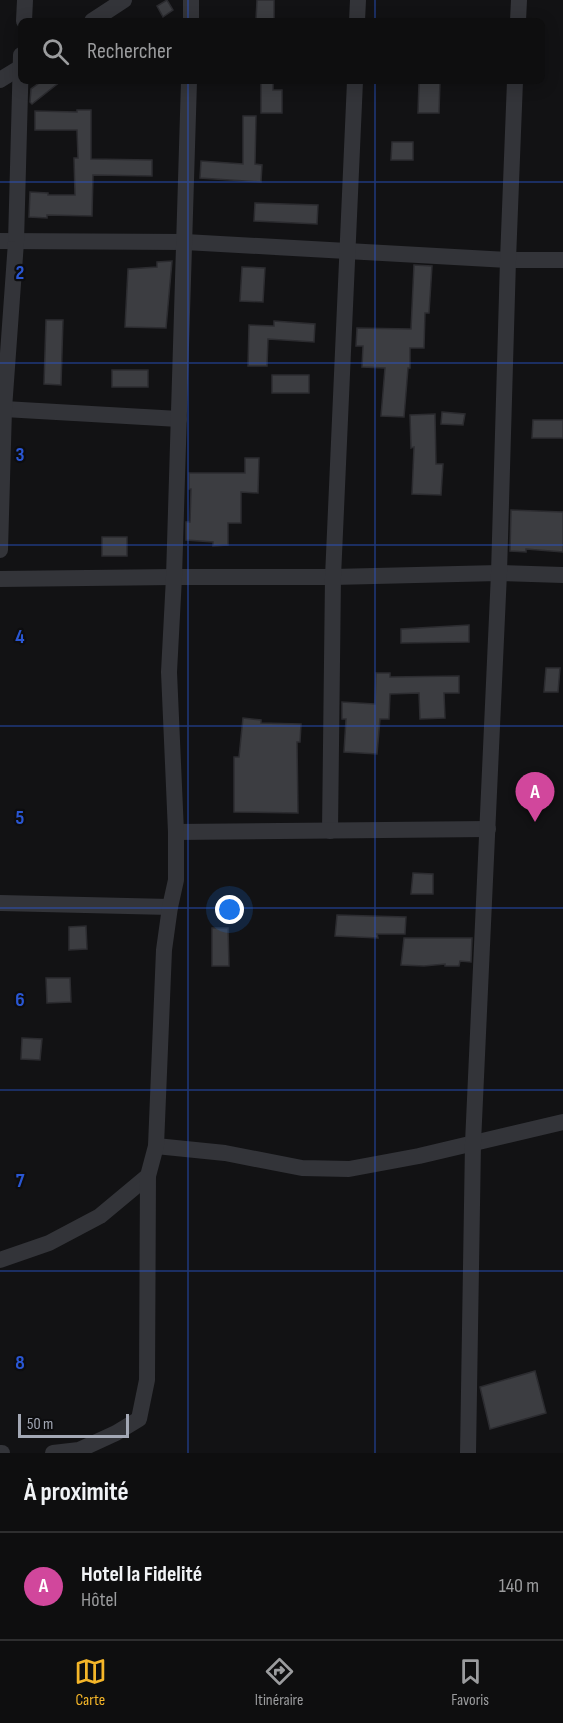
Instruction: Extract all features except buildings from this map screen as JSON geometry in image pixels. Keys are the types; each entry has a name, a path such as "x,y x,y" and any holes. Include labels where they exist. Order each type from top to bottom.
{"street":[{"path":"24,18 25,0"},
{"path":"97,18 124,0"},
{"path":"191,0 191,18"},
{"path":"357,18 358,0"},
{"path":"518,18 519,0"},
{"path":"0,80 18,65"},
{"path":"0,550 8,242 19,84"},
{"path":"53,1453 79,1450 116,1433 139,1419 147,1380 148,1176 156,1146 164,950 176,880 169,672 189,84"},
{"path":"330,831 333,577 355,84"},
{"path":"468,1453 472,1143 499,573 515,84"},
{"path":"8,242 185,242 508,260 563,260"},
{"path":"4,409 179,419"},
{"path":"0,579 333,577 499,573 563,575"},
{"path":"176,832 488,829"},
{"path":"0,903 170,907"},
{"path":"156,1146 225,1153 302,1168 349,1169 419,1156 563,1122"},
{"path":"0,1260 49,1243 100,1216 148,1176"}],"place":[{"name":"Hotel la Fidelité","path":"535,822"}]}
